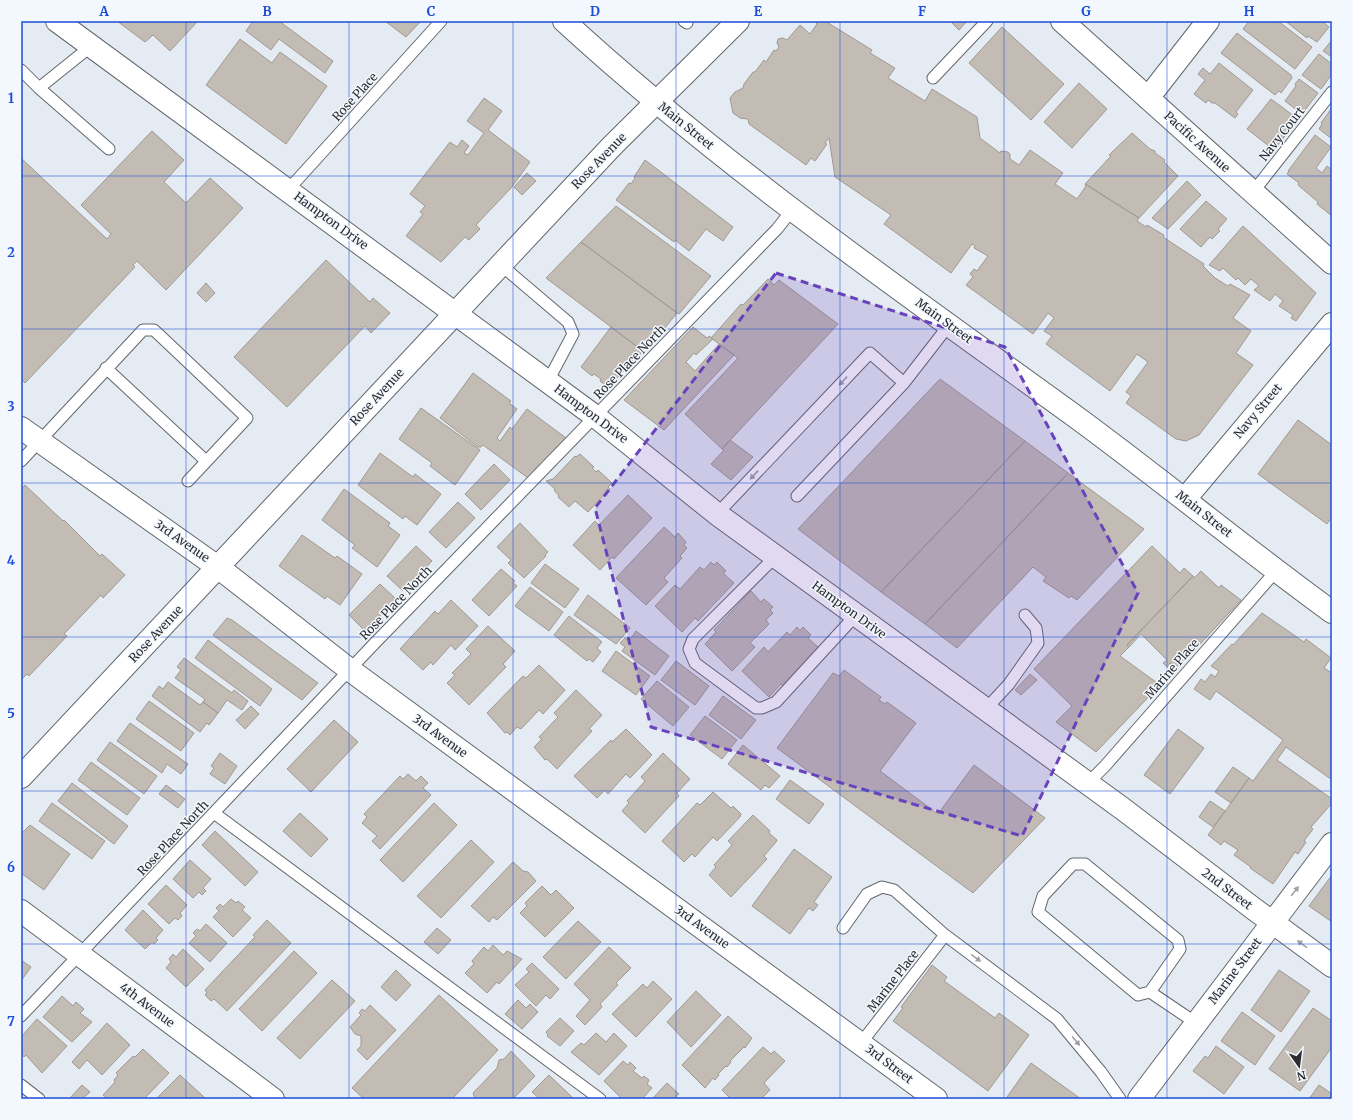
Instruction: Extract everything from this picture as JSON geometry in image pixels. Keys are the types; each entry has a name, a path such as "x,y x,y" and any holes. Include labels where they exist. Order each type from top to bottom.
{"street":[{"name":"Hampton Drive","path":"57,21 90,47 288,190 596,417 717,514 775,557 1123,810"},
{"name":"Main Street","path":"564,21 657,103 792,210 1184,499 1276,571 1332,612"},
{"name":"Rose Avenue","path":"21,777 219,568 612,146 738,21"},
{"name":"Pacific Avenue","path":"1062,21 1332,263"},
{"path":"1148,98 1208,21"},
{"name":"Navy Street","path":"1184,499 1332,324"},
{"name":"3rd Avenue","path":"21,428 219,568 350,670 861,1043"},
{"name":"2nd Street","path":"1123,810 1271,922 1332,966"},
{"name":"Marine Street","path":"1139,1099 1271,922 1332,844"},
{"name":"4th Avenue","path":"21,911 273,1099"},
{"name":"3rd Street","path":"861,1043 936,1099"}],"lane":[{"name":"Rose Place","path":"288,190 441,21"},
{"path":"933,78 988,21"},
{"path":"40,88 90,47"},
{"path":"21,70 109,149"},
{"name":"Navy Court","path":"1253,192 1332,92"},
{"name":"Rose Place North","path":"21,1016 350,670 777,229 792,210"},
{"path":"501,264 568,322 573,334 548,382"},
{"path":"797,496 904,383 949,325"},
{"path":"21,461 143,330 154,330 247,418 188,481"},
{"path":"717,514 870,353 904,383"},
{"path":"106,368 206,461"},
{"path":"775,557 693,639 689,649 695,663 756,708 762,708 776,702 855,616"},
{"name":"Marine Place","path":"1087,784 1105,766 1276,571"},
{"path":"985,710 1009,684 1038,643 1036,628 1026,615"},
{"path":"214,813 600,1099"},
{"path":"1150,992 1180,949 1178,940 1085,864 1073,864 1043,896 1038,912 1138,995 1150,992 1196,1023"},
{"path":"843,928 867,894 882,887 894,890 945,935 1057,1019 1101,1072 1120,1099"},
{"name":"Marine Place","path":"861,1043 945,935"},
{"path":"21,1085 39,1099"}],"highlighted area":[{"path":"776,273 1005,347 1138,593 1022,836 651,727 595,508"}],"building":[{"path":"117,21 198,21 170,51 153,35 145,42"},
{"path":"253,21 279,21 333,61 325,73 279,39 271,50 246,31"},
{"path":"385,21 421,21 406,37"},
{"path":"814,21 825,21 872,50 870,53 895,68 888,78 925,101 932,89 977,117 980,138 1000,153 1001,151 1008,152 1010,154 1010,159 1019,165 1030,150 1063,173 1055,184 1077,199 1086,186 1085,184 1139,218 1137,221 1146,227 1147,225 1164,235 1163,237 1204,264 1203,266 1215,278 1228,286 1230,284 1250,295 1233,318 1251,331 1236,353 1253,365 1199,435 1186,441 1176,439 1126,403 1131,396 1126,392 1148,362 1137,354 1110,391 1046,344 1052,336 1044,331 1054,318 1048,313 1033,334 966,285 973,277 970,274 974,269 977,271 988,256 974,248 975,246 972,244 951,273 884,224 891,215 835,177 829,138 825,143 827,144 815,161 811,158 806,165 749,124 748,119 740,118 733,113 730,98 735,92 743,88 744,84 753,72 755,72 764,60 766,62 774,50 776,51 779,47 777,43 778,39 783,38 787,40 800,25 810,34 817,24"},
{"path":"950,21 967,21 959,30"},
{"path":"1249,21 1278,21 1312,47 1295,69 1243,29"},
{"path":"1285,21 1322,21 1329,27 1317,42 1308,36 1307,38"},
{"path":"1002,27 1064,84 1031,120 969,63"},
{"path":"1237,33 1291,75 1292,78 1281,93 1279,91 1275,95 1221,53"},
{"path":"240,39 272,63 280,52 327,86 286,144 206,85"},
{"path":"1332,40 1332,57 1323,51"},
{"path":"1319,54 1332,64 1332,74 1321,89 1302,75"},
{"path":"1219,63 1253,90 1236,112 1238,114 1235,118 1215,103 1208,100 1206,103 1194,94 1205,80 1198,74 1203,68 1210,74"},
{"path":"1299,79 1318,93 1302,114 1285,101 1296,86 1295,84"},
{"path":"1079,83 1107,109 1072,148 1044,122"},
{"path":"484,98 502,111 488,130 530,162 511,188 476,225 480,229 469,240 465,237 441,262 406,236 423,214 420,212 425,206 410,194 450,142 457,147 462,140 469,146 464,153 468,155 484,133 467,121"},
{"path":"1271,99 1298,119 1274,150 1247,129"},
{"path":"1331,109 1332,139 1319,129 1322,124 1321,123"},
{"path":"152,131 184,160 164,182 186,203 210,178 243,208 166,290 137,261 133,265 135,267 25,383 21,379 21,158 107,239 111,234 81,205"},
{"path":"1132,133 1165,160 1164,162 1178,176 1139,218 1085,184 1111,156 1109,155"},
{"path":"1315,135 1331,147 1316,168 1322,173 1327,166 1332,170 1332,216 1317,204 1318,202 1298,185 1299,183 1287,174"},
{"path":"645,160 733,227 723,241 706,229 689,251 675,240 674,242 616,200 629,183 631,184"},
{"path":"527,173 536,181 522,195 514,187"},
{"path":"1187,181 1201,195 1168,229 1152,218"},
{"path":"1206,201 1227,219 1218,229 1220,231 1212,239 1210,237 1201,247 1180,229"},
{"path":"616,206 711,276 679,314 581,242"},
{"path":"1243,226 1316,293 1296,321 1291,318 1293,315 1279,306 1283,301 1275,294 1270,301 1254,290 1259,286 1251,279 1245,285 1238,278 1236,280 1223,268 1220,271 1209,265"},
{"path":"581,242 677,313 659,335 657,333 643,351 546,278"},
{"path":"326,260 370,302 373,298 390,313 371,333 365,326 287,407 234,357"},
{"path":"768,279 774,285 779,280 838,324 722,449 685,414 738,358 711,338 741,304 743,305"},
{"path":"206,283 215,293 206,302 197,293"},
{"path":"611,327 643,351 638,357 636,356 609,388 600,381 601,379 594,374 592,376 581,367"},
{"path":"693,327 707,338 709,336 713,339 696,355 694,353 686,362 695,371 719,344 734,355 664,430 624,400"},
{"path":"473,373 511,401 509,403 517,409 497,438 500,441 510,427 512,429 527,409 566,438 528,478 483,445 478,447 440,418"},
{"path":"940,379 1025,441 881,592 798,529"},
{"path":"421,408 480,450 455,485 430,466 432,463 399,439"},
{"path":"1298,420 1332,445 1332,517 1327,524 1258,474"},
{"path":"730,440 753,457 731,480 711,464 724,450 722,449"},
{"path":"1025,441 1068,473 925,624 881,592"},
{"path":"380,453 413,477 415,474 441,494 417,525 405,516 403,519 358,485"},
{"path":"580,454 594,467 592,468 596,472 598,470 612,483 608,487 610,489 588,512 575,501 569,507 558,497 559,496 554,490 555,489 546,481 553,479 575,456 576,457"},
{"path":"494,464 510,480 481,510 465,494"},
{"path":"1068,473 1144,529 1077,600 1071,596 1069,598 1043,581 1046,577 1033,567 957,648 925,624"},
{"path":"25,485 63,521 64,520 100,556 102,554 125,575 103,598 101,595 64,634 67,636 29,676 27,674 21,680 21,490"},
{"path":"344,489 390,523 388,526 400,535 377,567 352,548 355,545 322,520"},
{"path":"628,495 652,518 614,559 612,557 600,570 573,545 595,521 599,525"},
{"path":"458,502 475,518 446,548 429,532"},
{"path":"520,523 548,552 545,555 546,556 524,578 508,563 511,560 497,547"},
{"path":"664,527 675,537 678,533 686,542 684,545 687,548 680,556 682,558 664,578 668,582 646,605 616,578"},
{"path":"302,535 335,558 337,556 362,574 340,605 327,596 325,599 279,566"},
{"path":"416,546 432,561 403,591 387,576"},
{"path":"1152,546 1180,573 1184,568 1193,576 1127,645 1129,647 1120,656 1160,685 1096,752 1056,722 1072,706 1034,669"},
{"path":"711,562 714,565 717,562 726,571 723,573 734,583 698,621 695,618 682,632 655,606 675,585 680,589 700,567 704,570"},
{"path":"545,564 579,589 565,608 531,583"},
{"path":"501,569 515,581 513,583 517,586 489,616 472,600"},
{"path":"1201,571 1219,588 1221,585 1241,600 1189,656 1176,668 1170,663 1167,667 1163,663 1167,660 1141,634 1129,647 1127,645 1193,576 1194,578"},
{"path":"380,584 396,599 365,631 349,615"},
{"path":"530,587 563,612 549,631 515,606"},
{"path":"751,591 761,602 764,599 773,607 770,610 773,613 766,620 769,624 750,643 755,647 732,671 705,644 716,632 714,630"},
{"path":"588,595 630,628 616,644 574,615"},
{"path":"451,600 478,626 455,650 451,645 433,665 431,662 423,670 400,649 435,611 438,614"},
{"path":"1262,613 1304,642 1306,639 1331,658 1324,668 1332,673 1332,780 1286,747 1277,760 1332,799 1332,803 1311,827 1313,829 1304,841 1306,842 1298,854 1295,852 1273,884 1234,855 1238,850 1224,841 1221,845 1208,835 1249,778 1253,781 1283,740 1216,691 1210,700 1194,689 1201,679 1205,682 1211,674 1215,677 1219,671 1211,666 1232,644 1233,645"},
{"path":"569,616 602,642 597,648 601,652 593,662 589,659 587,661 554,635"},
{"path":"227,618 232,620 318,683 302,700 213,635"},
{"path":"488,626 515,651 503,664 506,667 469,705 447,683 455,675 452,673 471,654 466,649"},
{"path":"797,627 800,631 803,627 811,635 808,638 819,648 784,686 781,684 769,697 742,671 764,647 768,652 787,632 790,635"},
{"path":"636,631 669,656 655,675 622,651 625,647 620,643 625,638 629,641"},
{"path":"208,640 272,689 260,706 195,658"},
{"path":"616,651 650,676 636,695 602,671"},
{"path":"184,658 232,693 234,690 248,701 242,710 227,700 218,713 203,702 205,699 175,678 181,670 177,667"},
{"path":"676,661 709,686 695,705 661,680"},
{"path":"539,665 565,690 543,714 539,710 521,729 517,727 510,735 507,732 505,733 487,713 523,676 526,678"},
{"path":"844,670 881,697 879,700 885,704 887,702 916,723 880,771 938,814 974,765 1045,818 973,893 777,748 833,673 839,676"},
{"path":"1030,674 1037,680 1021,695 1015,690"},
{"path":"657,681 689,707 673,726 641,699"},
{"path":"168,682 200,705 203,702 218,713 209,725 207,723 200,732 152,696 159,686 163,689"},
{"path":"576,690 602,715 589,729 592,731 557,769 547,759 545,760 534,747 542,739 539,737 558,717 554,713"},
{"path":"723,696 756,720 741,739 709,715"},
{"path":"149,701 194,733 181,751 136,719"},
{"path":"251,706 259,714 245,729 236,720"},
{"path":"705,716 737,740 722,759 690,735"},
{"path":"334,720 358,742 311,792 287,769"},
{"path":"130,723 188,764 181,774 167,764 162,773 117,741"},
{"path":"626,729 652,755 630,778 626,774 608,794 605,790 597,798 574,776 611,740 612,742"},
{"path":"1178,729 1204,748 1170,794 1144,775"},
{"path":"110,742 157,776 144,794 97,760"},
{"path":"743,745 780,776 769,788 765,785 761,790 728,764"},
{"path":"220,753 237,766 225,784 210,774 214,768 211,766"},
{"path":"663,753 690,779 677,793 679,796 645,833 622,811 629,803 627,801 645,781 641,777"},
{"path":"91,762 140,798 127,815 78,780"},
{"path":"1233,767 1249,778 1231,803 1215,792"},
{"path":"408,774 416,781 421,776 428,783 423,788 431,795 380,849 372,841 377,836 362,823 367,817 364,814 400,776 403,779"},
{"path":"790,780 824,804 809,824 776,799"},
{"path":"72,783 128,826 114,844 58,801"},
{"path":"166,785 185,799 178,808 159,794"},
{"path":"713,792 731,808 733,806 741,814 740,817 717,841 713,837 695,857 692,854 684,862 662,841 697,803 700,805"},
{"path":"1210,801 1225,811 1213,827 1199,817"},
{"path":"52,803 105,841 92,859 39,821"},
{"path":"434,803 457,825 403,882 380,860"},
{"path":"300,813 328,839 311,857 283,831"},
{"path":"753,815 777,840 764,856 767,859 731,897 709,875 716,867 714,865 732,845 728,841"},
{"path":"30,825 70,854 44,890 21,873 21,834"},
{"path":"215,831 258,872 245,886 202,845"},
{"path":"471,840 494,862 441,918 417,896"},
{"path":"794,849 832,877 814,902 818,905 813,911 809,908 790,934 752,906"},
{"path":"190,860 211,879 203,888 206,891 202,895 199,892 193,898 173,879"},
{"path":"513,862 523,871 528,872 536,881 497,920 493,917 489,922 471,906"},
{"path":"1332,875 1332,922 1309,906"},
{"path":"166,885 187,905 180,913 182,916 178,920 175,918 169,924 148,904"},
{"path":"542,886 551,895 556,890 574,908 545,937 520,913 527,906 525,903"},
{"path":"231,899 236,903 238,901 245,907 242,910 251,918 233,937 213,917 219,911 216,908 220,904 223,907"},
{"path":"143,910 163,930 156,938 158,940 154,944 152,942 145,949 125,930"},
{"path":"267,920 291,943 227,1011 214,999 211,1001 205,995 207,993 205,990 255,937 253,935"},
{"path":"578,921 601,942 566,979 543,957"},
{"path":"206,924 227,943 210,962 189,943 196,936 193,933 197,929 200,931"},
{"path":"437,928 451,940 438,954 424,942"},
{"path":"493,945 503,955 507,951 522,959 499,984 497,982 487,993 465,973 474,964 472,961 484,947 488,951"},
{"path":"609,947 631,968 616,983 618,985 600,1004 602,1007 585,1025 576,1016 590,1000 574,984"},
{"path":"183,949 204,969 186,987 166,968 171,962 169,959 173,954 176,957"},
{"path":"294,951 317,973 262,1031 239,1009"},
{"path":"21,960 31,967 21,981"},
{"path":"532,963 559,989 550,999 546,995 536,1006 515,985 529,972 526,969"},
{"path":"932,965 947,977 944,981 995,1018 999,1013 1029,1035 988,1091 893,1021 903,1008 901,1007"},
{"path":"396,970 411,985 396,1001 381,987"},
{"path":"1279,970 1310,991 1281,1032 1251,1010"},
{"path":"332,980 355,1001 300,1059 277,1038"},
{"path":"653,981 672,999 636,1037 612,1014 643,984 647,988"},
{"path":"696,991 721,1015 691,1047 667,1022"},
{"path":"439,995 498,1050 452,1099 364,1099 352,1088"},
{"path":"62,996 73,1006 76,1002 84,1009 80,1013 92,1022 72,1042 43,1017"},
{"path":"518,1000 526,1008 530,1004 538,1012 522,1029 505,1014"},
{"path":"370,1005 396,1030 367,1060 357,1050 361,1046 361,1036 355,1034 350,1027 361,1015 359,1013 362,1009 365,1011"},
{"path":"1313,1008 1332,1021 1332,1047 1300,1091 1269,1069"},
{"path":"1242,1012 1275,1036 1255,1065 1221,1041"},
{"path":"728,1016 752,1038 745,1048 744,1047 730,1061 731,1062 727,1067 726,1066 718,1074 719,1075 715,1080 713,1078 705,1088 682,1065"},
{"path":"560,1018 574,1031 560,1046 547,1036 548,1035 546,1032"},
{"path":"37,1019 67,1046 42,1073 26,1055 24,1057 21,1053 21,1037"},
{"path":"107,1023 130,1045 102,1075 87,1060 79,1069 72,1062"},
{"path":"596,1033 606,1042 614,1033 627,1046 599,1075 571,1052 581,1043 584,1045"},
{"path":"1216,1046 1244,1067 1224,1094 1193,1071 1205,1056 1208,1058"},
{"path":"763,1047 771,1054 774,1051 785,1061 764,1083 770,1090 761,1099 731,1099 722,1090"},
{"path":"143,1049 169,1073 144,1099 108,1099 103,1095 115,1082 114,1080 118,1075 116,1073 133,1056 135,1057"},
{"path":"511,1051 535,1076 513,1099 475,1099 473,1093 497,1068 499,1060 504,1059"},
{"path":"623,1061 628,1065 630,1062 636,1068 633,1071 642,1078 644,1076 649,1080 647,1084 652,1088 642,1099 622,1099 604,1081"},
{"path":"1031,1063 1081,1099 1009,1099 1007,1097"},
{"path":"180,1075 204,1097 202,1099 156,1099"},
{"path":"549,1075 572,1097 570,1099 540,1099 532,1092"},
{"path":"667,1083 679,1094 676,1096 679,1099 652,1099"},
{"path":"82,1085 90,1092 82,1099 69,1099"},
{"path":"1319,1085 1332,1094 1329,1099 1309,1099"}]}
